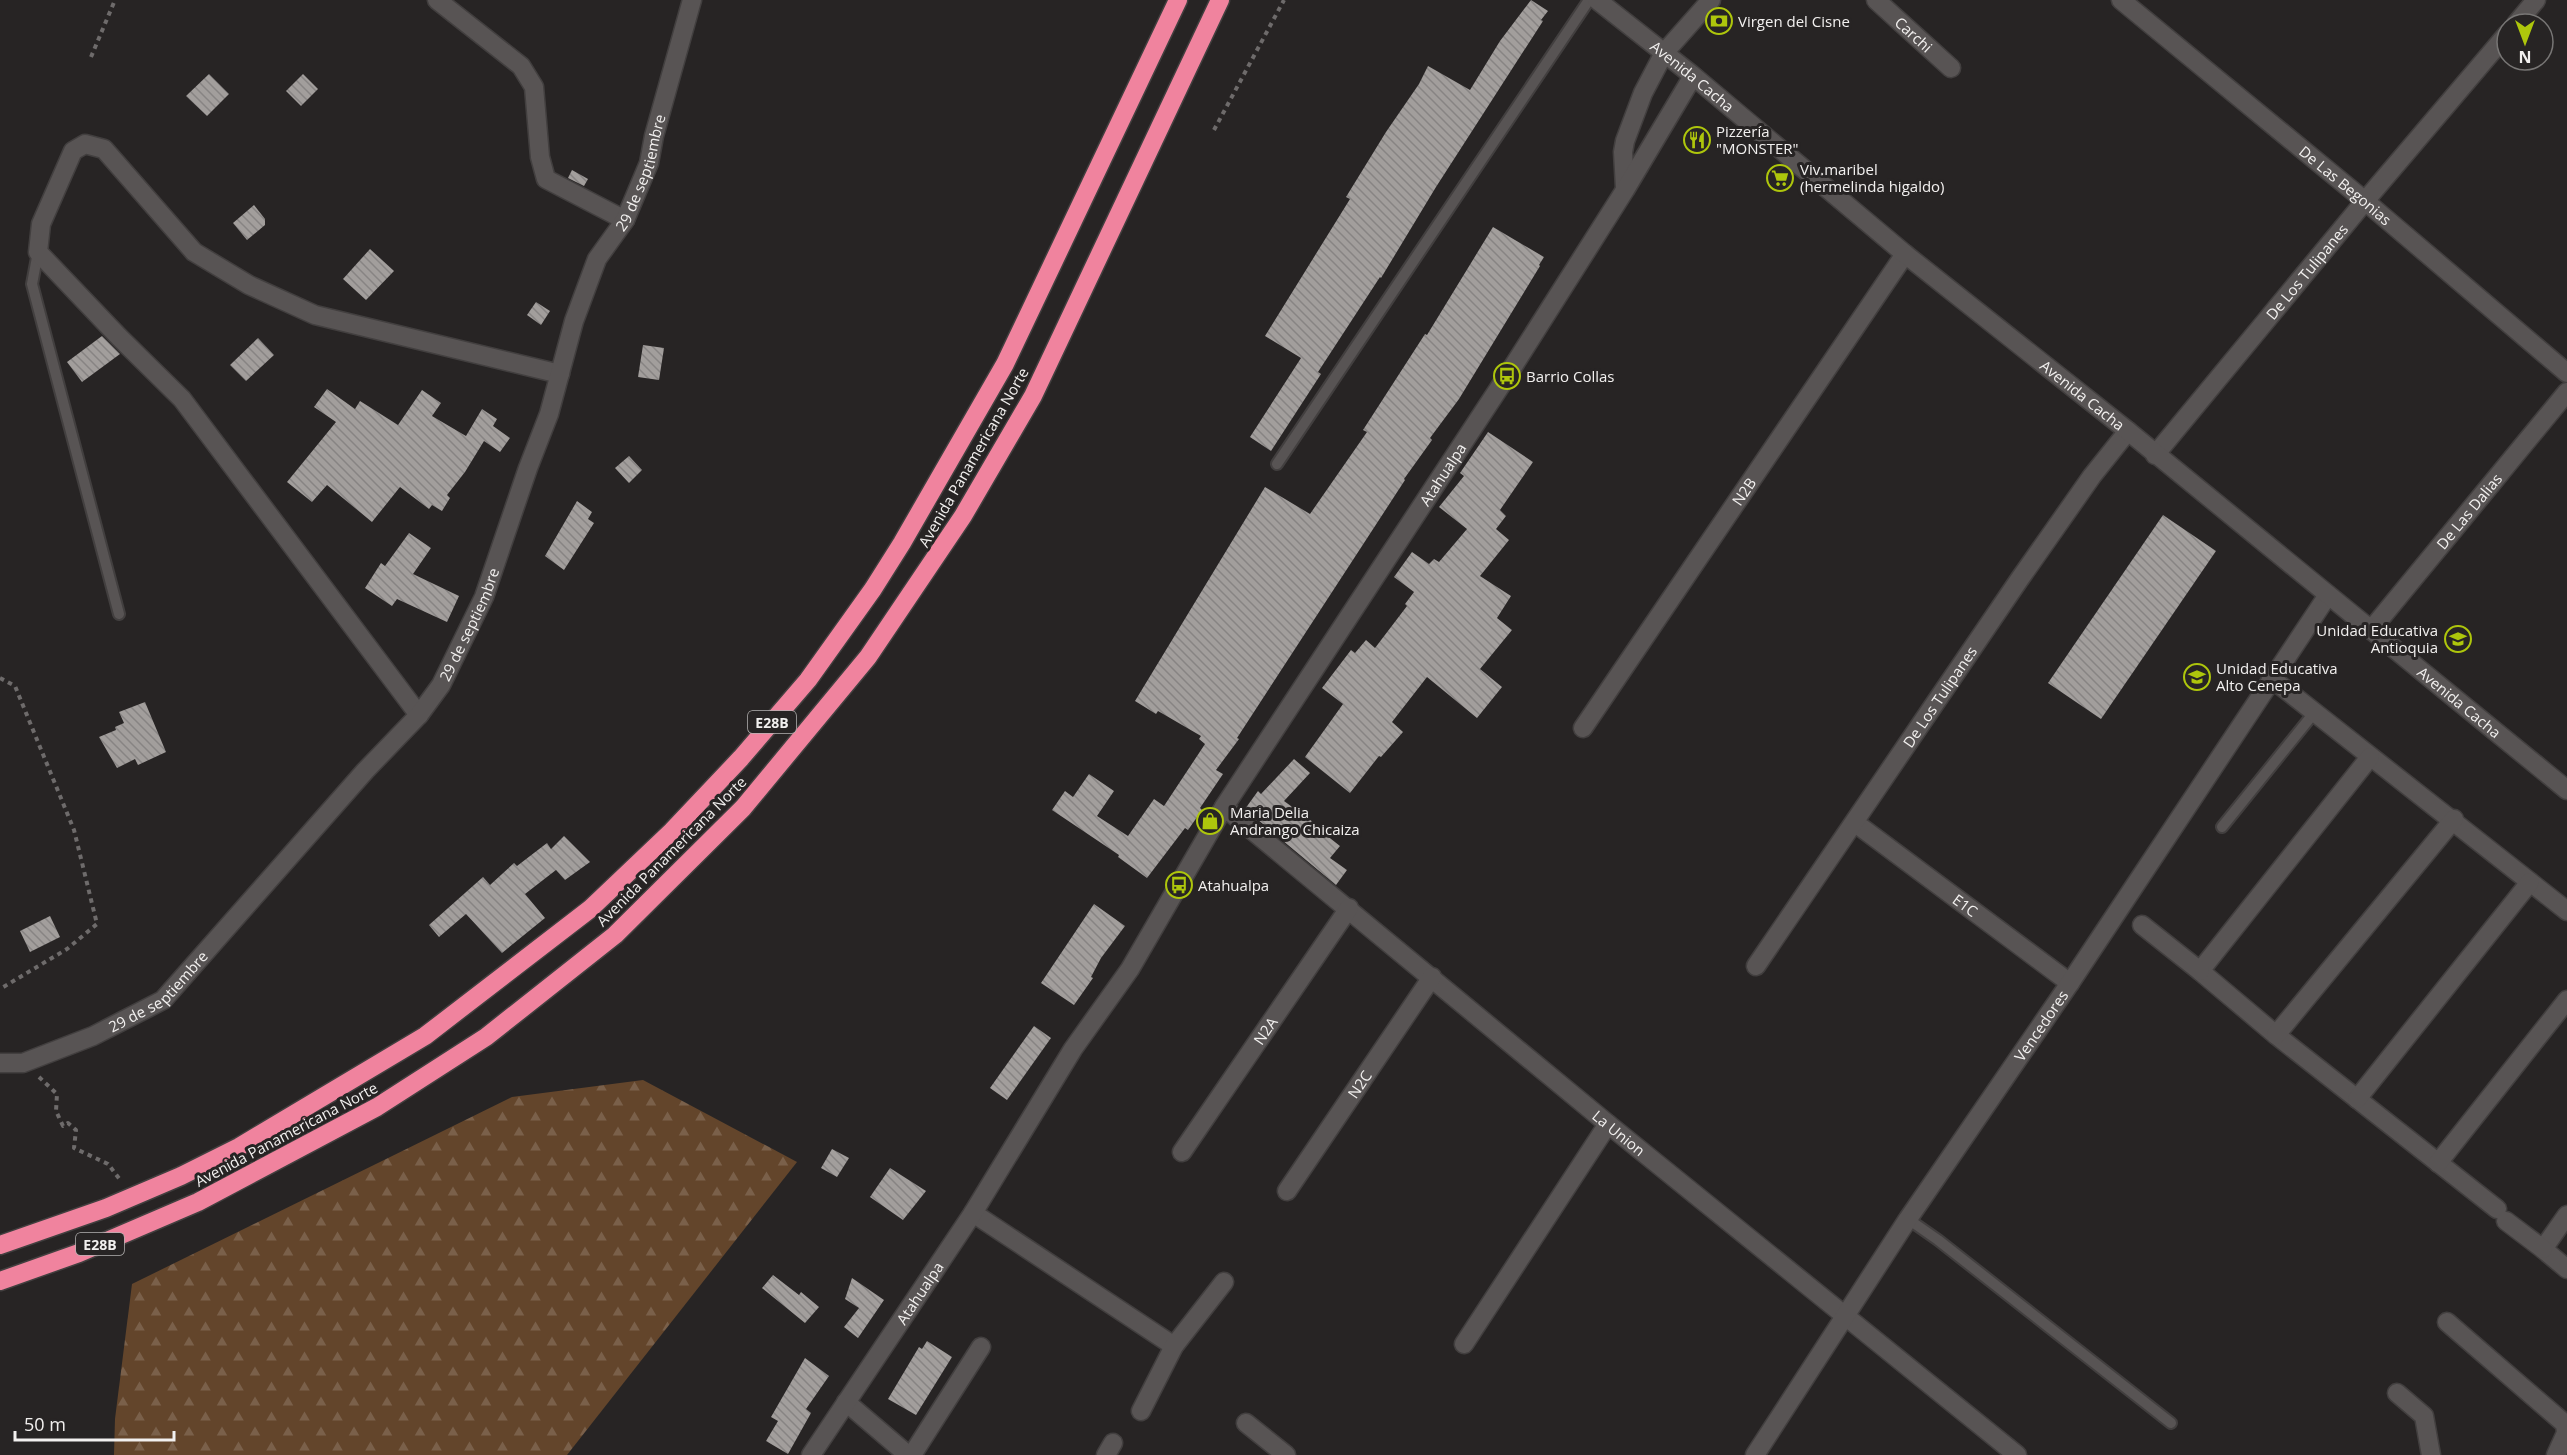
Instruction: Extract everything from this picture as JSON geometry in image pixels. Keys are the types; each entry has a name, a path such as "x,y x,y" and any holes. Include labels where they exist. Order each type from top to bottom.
{"highway":[{"name":"Avenida Panamericana Norte","path":"0,1245 127,1199 181,1176 239,1147 425,1036 590,909 672,831 741,758 808,680 873,589 920,514 1005,364 1178,0"},
{"name":"Avenida Panamericana Norte","path":"0,1281 79,1253 198,1202 377,1107 486,1037 615,935 743,808 868,657 963,516 1033,396 1220,0"}],"street":[{"path":"436,0 522,66 534,87 540,157 546,178 625,220"},
{"name":"29 de septiembre","path":"0,1063 23,1063 93,1036 163,1000 365,771 419,715 441,685 484,597 549,414 574,321 597,259 625,220 649,163 654,136 692,0"},
{"name":"Avenida Cacha","path":"1597,0 1693,76 1905,254 2127,431 2567,790"},
{"path":"1625,190 1623,152 1633,117 1664,53 1711,0"},
{"name":"Carchi","path":"1876,0 1951,68"},
{"name":"De Las Begonias","path":"2121,0 2365,201 2567,373"},
{"path":"2526,12 2536,0"},
{"name":"De Los Tulipanes","path":"2155,455 2495,48"},
{"name":"Atahualpa","path":"811,1455 973,1213 1073,1049 1130,969 1224,807 1507,376 1625,190 1693,76"},
{"path":"419,715 182,399 38,252 41,224 73,150 85,144 104,149 194,252 249,285 315,315 560,374"},
{"name":"N2B","path":"1582,728 1905,254"},
{"name":"De Las Dalias","path":"2370,630 2567,392"},
{"name":"De Los Tulipanes","path":"1756,966 2019,580 2092,476 2127,431"},
{"name":"Vencedores","path":"1755,1455 1908,1219 2070,983 2328,595"},
{"path":"2271,678 2370,757 2454,819 2567,911"},
{"path":"2200,971 2370,757"},
{"name":"La Union","path":"1224,807 1608,1124 2017,1455"},
{"path":"2276,1035 2454,819"},
{"name":"E1C","path":"1862,828 2070,983"},
{"path":"2357,1099 2530,882"},
{"name":"N2A","path":"1182,1152 1349,908"},
{"path":"2142,925 2567,1269"},
{"name":"N2C","path":"1287,1191 1432,977"},
{"path":"2438,1163 2567,1000"},
{"path":"1464,1344 1608,1124"},
{"path":"973,1213 1174,1346"},
{"path":"2542,1249 2567,1215"},
{"path":"1141,1411 1174,1346 1224,1282"},
{"path":"2447,1322 2565,1424 2566,1433 2556,1455"},
{"path":"846,1402 910,1455 981,1347"},
{"path":"2397,1393 2424,1416 2431,1455"},
{"path":"1246,1423 1286,1455"}],"lane":[{"path":"1277,464 1589,0"},
{"path":"38,252 32,284 119,614"},
{"path":"2222,827 2314,713"},
{"path":"1908,1219 2171,1423"}],"path":[{"path":"91,57 115,0"},
{"path":"1214,130 1284,0"},
{"path":"0,678 15,686 74,830 97,924 67,949 0,989"},
{"path":"23,1063 57,1094 56,1112 63,1126 68,1123 76,1130 74,1148 108,1164 121,1180 127,1199"}],"green space":[{"path":"643,1080 797,1162 567,1455 114,1455 115,1419 132,1284 512,1097"}],"building":[{"path":"1531,0 1548,11 1541,20 1543,21 1436,187 1381,278 1318,372 1321,374 1271,451 1250,437 1301,358 1265,336 1350,199 1346,197 1419,84 1428,66 1470,90 1500,41"},
{"path":"209,74 229,94 207,116 186,96"},
{"path":"303,74 318,89 301,106 286,91"},
{"path":"572,170 588,179 584,186 568,178"},
{"path":"254,205 265,219 265,225 247,240 233,223"},
{"path":"1493,227 1544,257 1540,266 1459,399 1430,438 1432,440 1404,479 1237,738 1239,739 1216,770 1223,774 1200,808 1202,810 1188,830 1185,828 1147,878 1118,857 1119,855 1052,810 1065,791 1073,797 1089,774 1114,791 1097,816 1128,836 1154,799 1164,806 1205,744 1199,739 1201,736 1158,711 1156,714 1135,701 1265,487 1310,514 1367,432 1363,430 1425,334 1427,335"},
{"path":"370,249 394,271 366,300 343,279"},
{"path":"536,302 550,311 541,325 527,315"},
{"path":"102,336 120,354 82,382 67,362"},
{"path":"258,338 274,355 246,381 230,365"},
{"path":"643,345 664,348 659,380 638,377"},
{"path":"327,389 355,409 360,401 398,425 422,390 441,403 432,416 466,436 482,409 497,419 493,426 510,438 500,452 484,441 465,472 447,495 450,498 442,511 432,505 429,509 400,487 372,522 327,485 312,502 287,482 336,422 314,407"},
{"path":"1488,432 1533,462 1500,510 1506,516 1496,529 1509,540 1480,576 1511,596 1497,618 1512,630 1480,669 1502,687 1477,718 1427,677 1392,722 1403,732 1381,757 1379,756 1350,793 1305,757 1343,704 1322,688 1351,650 1355,653 1366,640 1375,648 1407,606 1405,604 1414,592 1394,577 1412,552 1429,564 1434,559 1439,562 1467,529 1439,507 1464,476 1460,473"},
{"path":"629,456 642,470 629,483 615,468"},
{"path":"577,501 592,512 588,519 594,523 564,570 545,556"},
{"path":"2163,515 2216,551 2101,719 2048,683"},
{"path":"409,533 431,548 413,574 459,596 447,622 397,599 392,606 365,588 381,563 385,566"},
{"path":"145,702 166,752 138,765 135,759 117,768 99,737 116,730 115,727 124,723 119,712"},
{"path":"1294,759 1310,773 1284,801 1328,833 1326,835 1340,846 1330,858 1347,870 1336,885 1245,809 1258,791 1261,794"},
{"path":"564,836 590,862 565,880 556,870 525,894 545,918 502,953 466,914 439,937 429,925 483,877 490,885 514,863 517,866 547,843 551,849"},
{"path":"1094,904 1125,926 1101,958 1091,977 1093,978 1074,1005 1041,983"},
{"path":"50,916 60,937 30,952 20,931"},
{"path":"1034,1026 1051,1038 1007,1100 990,1088"},
{"path":"832,1149 849,1158 837,1177 821,1168"},
{"path":"890,1168 926,1191 903,1220 870,1197"},
{"path":"773,1275 799,1295 801,1292 819,1307 805,1323 762,1288"},
{"path":"852,1278 884,1300 858,1338 844,1327 859,1308 845,1299"},
{"path":"927,1341 952,1357 916,1415 888,1399 919,1347 922,1349"},
{"path":"805,1358 829,1376 806,1409 811,1413 788,1454 766,1441 778,1421 771,1417"}],"place":[{"name":"Virgen del Cisne","path":"1719,21"},
{"name":"Pizzería \"MONSTER\"","path":"1697,140"},
{"name":"Viv.maribel (hermelinda higaldo)","path":"1780,178"},
{"name":"Barrio Collas","path":"1507,376"},
{"name":"Unidad Educativa Antioquia","path":"2458,639"},
{"name":"Unidad Educativa Alto Cenepa","path":"2197,677"},
{"name":"Maria Delia Andrango Chicaiza","path":"1210,821"},
{"name":"Atahualpa","path":"1179,885"}]}
